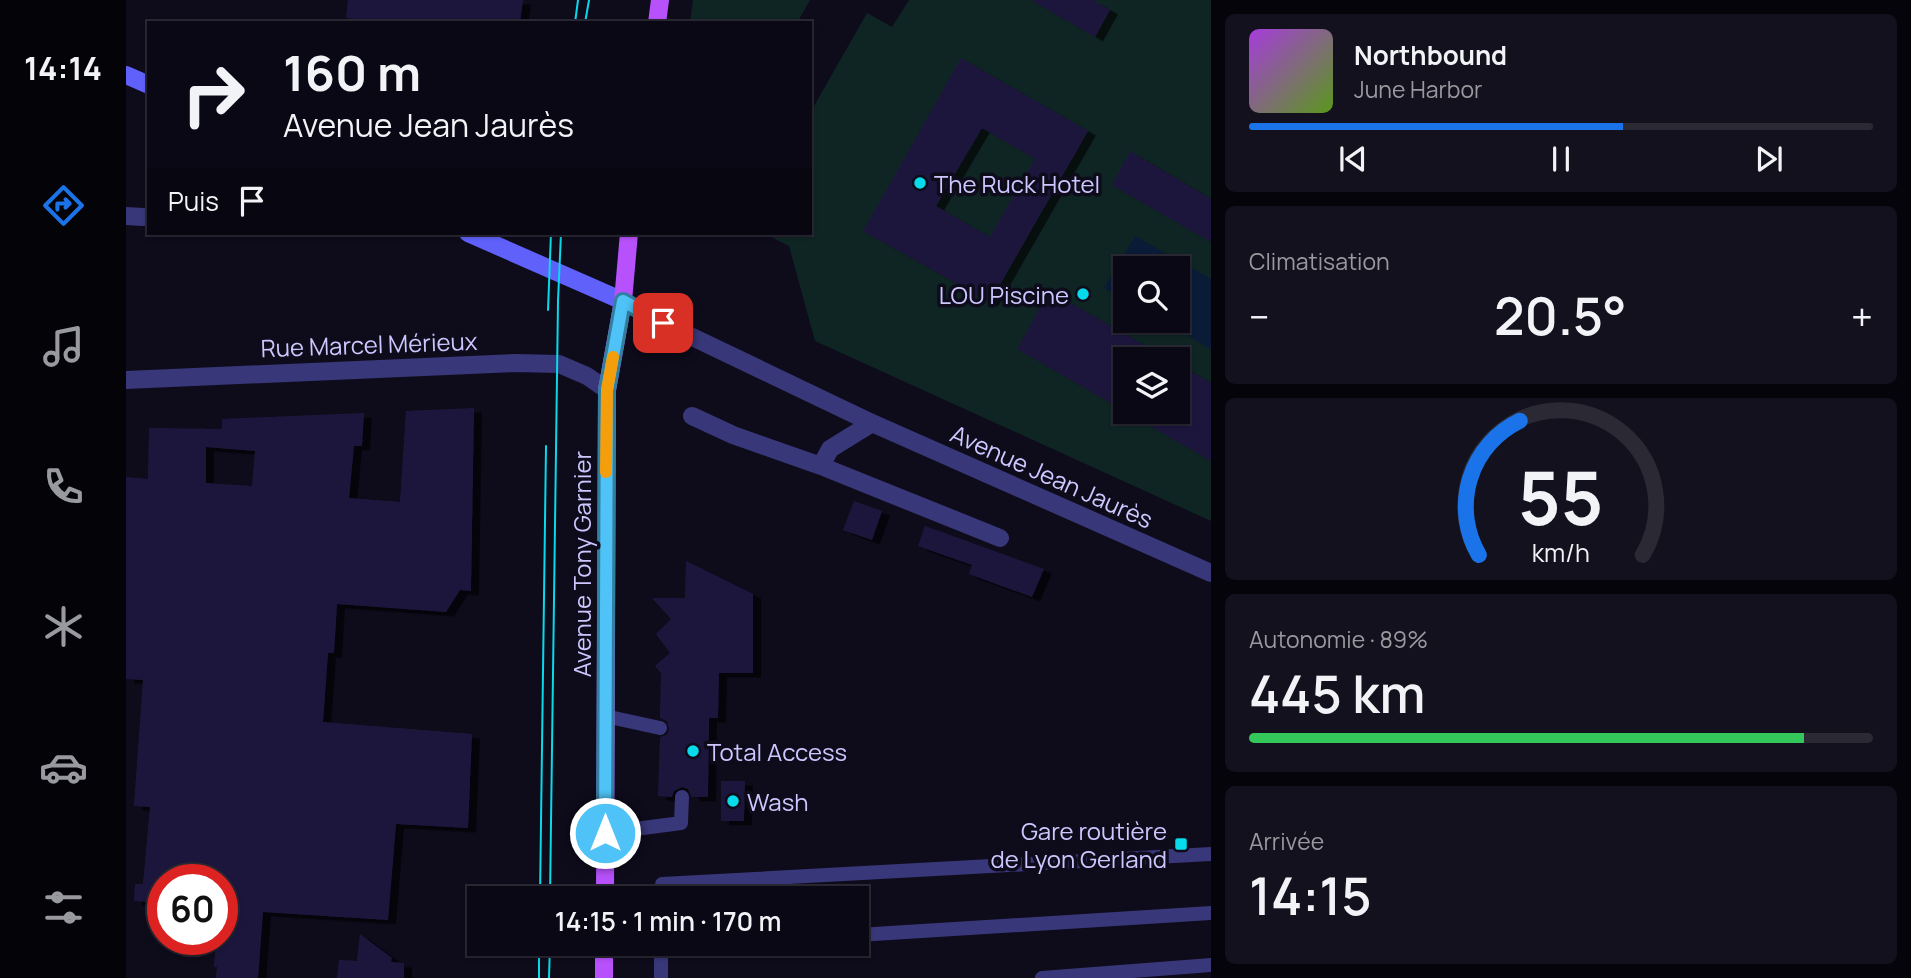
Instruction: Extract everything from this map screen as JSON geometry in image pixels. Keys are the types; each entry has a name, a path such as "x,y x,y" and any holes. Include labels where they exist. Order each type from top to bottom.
{"main road":[{"path":"657,21 660,0"},
{"path":"126,75 147,84"},
{"name":"Avenue Jean Jaurès","path":"473,235 623,301"},
{"name":"Avenue Tony Garnier","path":"604,886 607,390 623,301 629,235"},
{"path":"604,956 604,978"}],"street":[{"name":"Avenue Jean Jaurès","path":"623,301 663,323 872,423 1211,573"},
{"name":"Rue Marcel Mérieux","path":"126,380 515,363 559,364 587,376 607,390"},
{"path":"692,416 733,435 821,466 1000,538"},
{"path":"821,466 830,449 872,423"}],"lane":[{"path":"605,716 660,728"},
{"path":"605,833 681,823 682,797"},
{"path":"662,886 1211,854"},
{"path":"869,935 1211,913"},
{"path":"661,956 662,978"},
{"path":"1042,978 1211,965"}],"green space":[{"path":"693,0 810,0 798,21 690,21"},
{"path":"909,0 1211,0 1211,521 815,341 789,246 767,235 812,235 812,109 867,13 892,27"}],"water":[{"path":"1135,236 1170,256 1123,256"},
{"path":"1190,267 1211,279 1211,349 1183,333 1190,333"},
{"path":"1113,273 1113,293 1104,288"}],"building":[{"path":"348,0 523,0 520,21 371,21 346,18"},
{"path":"1031,0 1093,0 1110,10 1095,37"},
{"name":"The Ruck Hotel","path":"961,58 1088,131 990,302 863,231","holes":["982,128 1035,159 990,237 936,206"]},
{"path":"1130,151 1211,199 1211,242 1112,185"},
{"path":"1049,291 1113,327 1113,333 1123,333 1148,347 1113,347 1113,404 1017,349"},
{"path":"1190,371 1211,383 1211,461 1147,424 1190,424"},
{"path":"474,408 471,591 460,590 446,612 337,604 334,653 328,653 323,722 472,734 468,828 396,824 388,920 263,912 258,978 216,978 215,955 238,955 238,864 147,864 147,902 134,901 135,884 143,884 150,807 134,806 143,680 126,679 126,477 148,479 149,428 222,429 222,419 364,413 362,446 354,446 349,498 400,502 406,411","holes":["206,447 255,451 252,486 206,483"]},
{"path":"854,501 882,511 872,540 843,530"},
{"path":"925,526 1044,569 1032,597 969,574 972,565 918,546"},
{"path":"686,561 753,594 753,673 719,673 718,718 709,718 708,797 692,797 688,789 682,787 674,791 672,797 658,796 660,737 667,735 669,729 667,721 660,718 661,673 655,666 670,653 656,634 671,619 652,598 685,598"},
{"name":"Wash","path":"721,781 745,781 744,821 721,821"},
{"path":"360,934 392,958 391,962 404,963 404,978 337,978 339,960 357,961"}],"tram line":[{"path":"575,21 578,0"},
{"path":"585,21 589,0"},
{"path":"548,310 551,235"},
{"path":"550,886 561,235"},
{"path":"540,886 546,446"},
{"path":"539,956 539,978"},
{"path":"549,978 550,956"}],"slow traffic":[{"path":"606,472 607,390 613,357"}],"place":[{"name":"The Ruck Hotel","path":"920,183"},
{"name":"LOU Piscine","path":"1083,294"},
{"name":"Total Access","path":"693,751"},
{"name":"Wash","path":"733,801"},
{"name":"Gare routière de Lyon Gerland","path":"1181,844"}],"route":[{"path":"605,833 607,390 623,301 663,323"}]}
